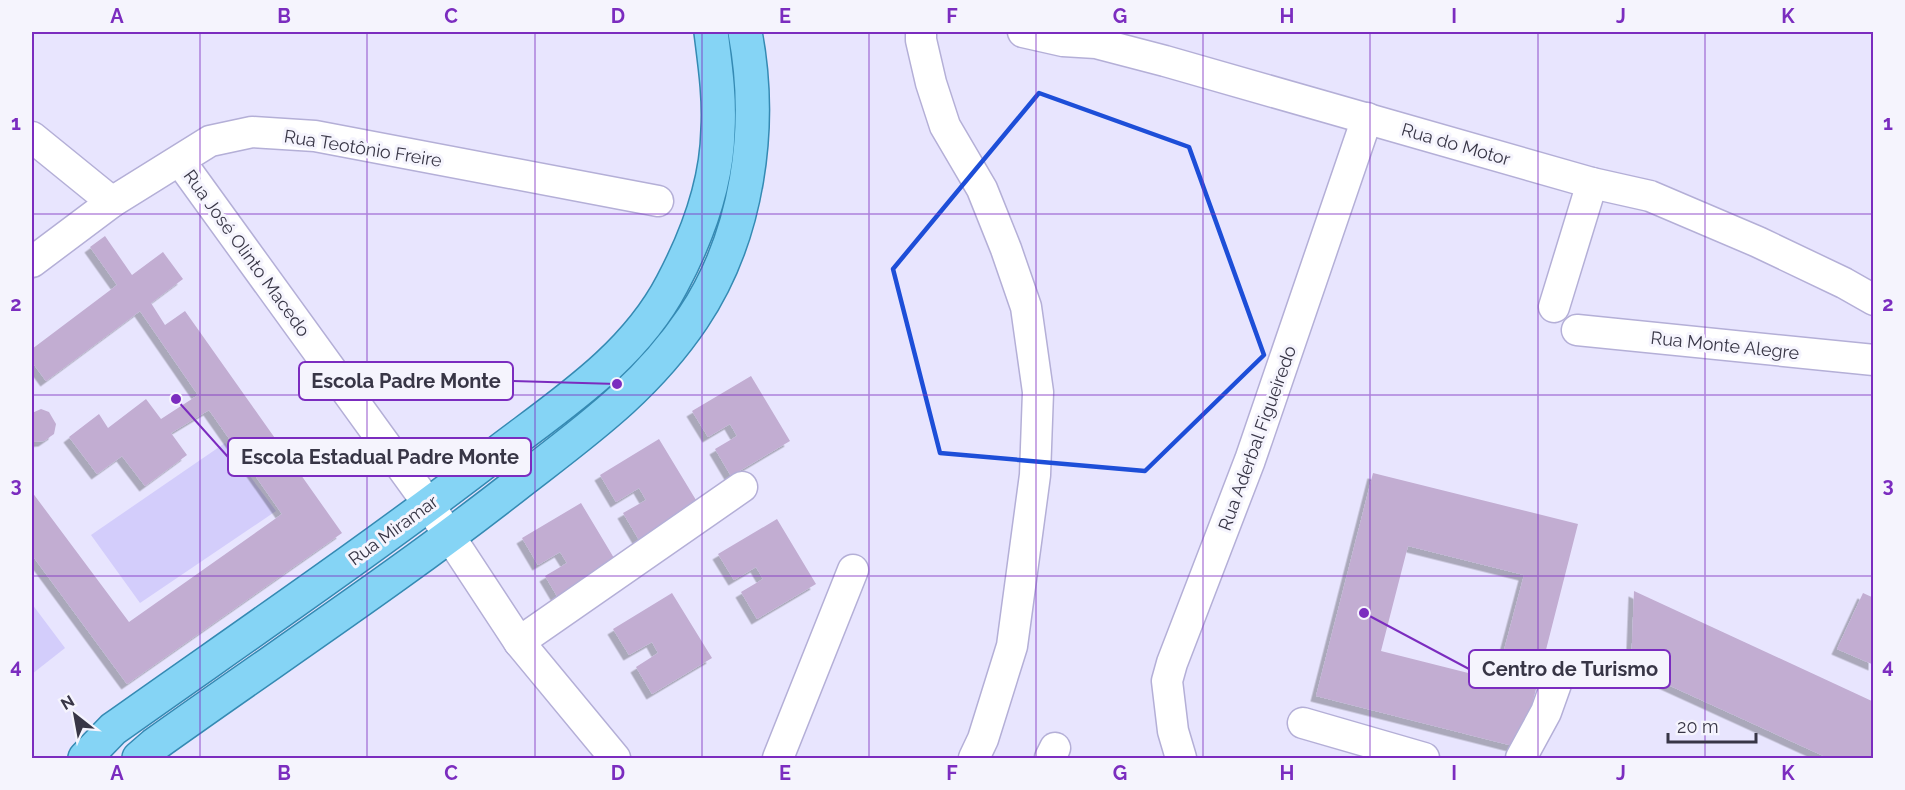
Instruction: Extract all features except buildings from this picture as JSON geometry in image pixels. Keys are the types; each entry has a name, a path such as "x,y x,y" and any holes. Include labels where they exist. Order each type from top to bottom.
{"main road":[{"name":"Rua Miramar","path":"86,759 113,729 429,505 592,380 639,336 672,286 695,234 711,184 718,130 716,72 711,32"},
{"name":"Rua Miramar","path":"139,759 162,738 450,537 617,406 660,363 694,316 721,268 740,213 749,165 752,100 745,32"}],"street":[{"path":"921,32 931,83 945,126 982,189 1026,307 1038,392 1035,475 1012,646 984,739 974,759"},
{"name":"Rua do Motor","path":"1023,32 1062,41 1096,43 1165,61 1592,183 1650,196 1758,242 1874,300"},
{"name":"Rua Aderbal Figueiredo","path":"1181,759 1173,731 1167,681 1172,663 1250,460 1367,118"},
{"name":"Rua Teotônio Freire","path":"32,262 112,202 210,141 252,132 315,136 658,201"},
{"path":"32,137 112,202"},
{"name":"Rua José Olinto Macedo","path":"180,160 429,505 519,642 615,759"},
{"path":"1554,307 1592,183"},
{"name":"Rua Monte Alegre","path":"1577,330 1874,360"},
{"path":"519,642 742,487"},
{"path":"778,759 853,570"},
{"path":"1521,759 1546,712 1556,684"},
{"path":"1304,723 1339,746 1424,759"}],"highlighted area":[{"path":"1039,93 1189,147 1264,355 1145,471 940,453 893,269"}],"shaded area":[{"path":"225,443 276,511 140,603 91,535"},
{"path":"32,604 65,648 32,674"}],"place":[{"name":"Escola Padre Monte","path":"617,384"},
{"name":"Escola Estadual Padre Monte","path":"176,399"},
{"name":"Centro de Turismo","path":"1364,613"}]}
